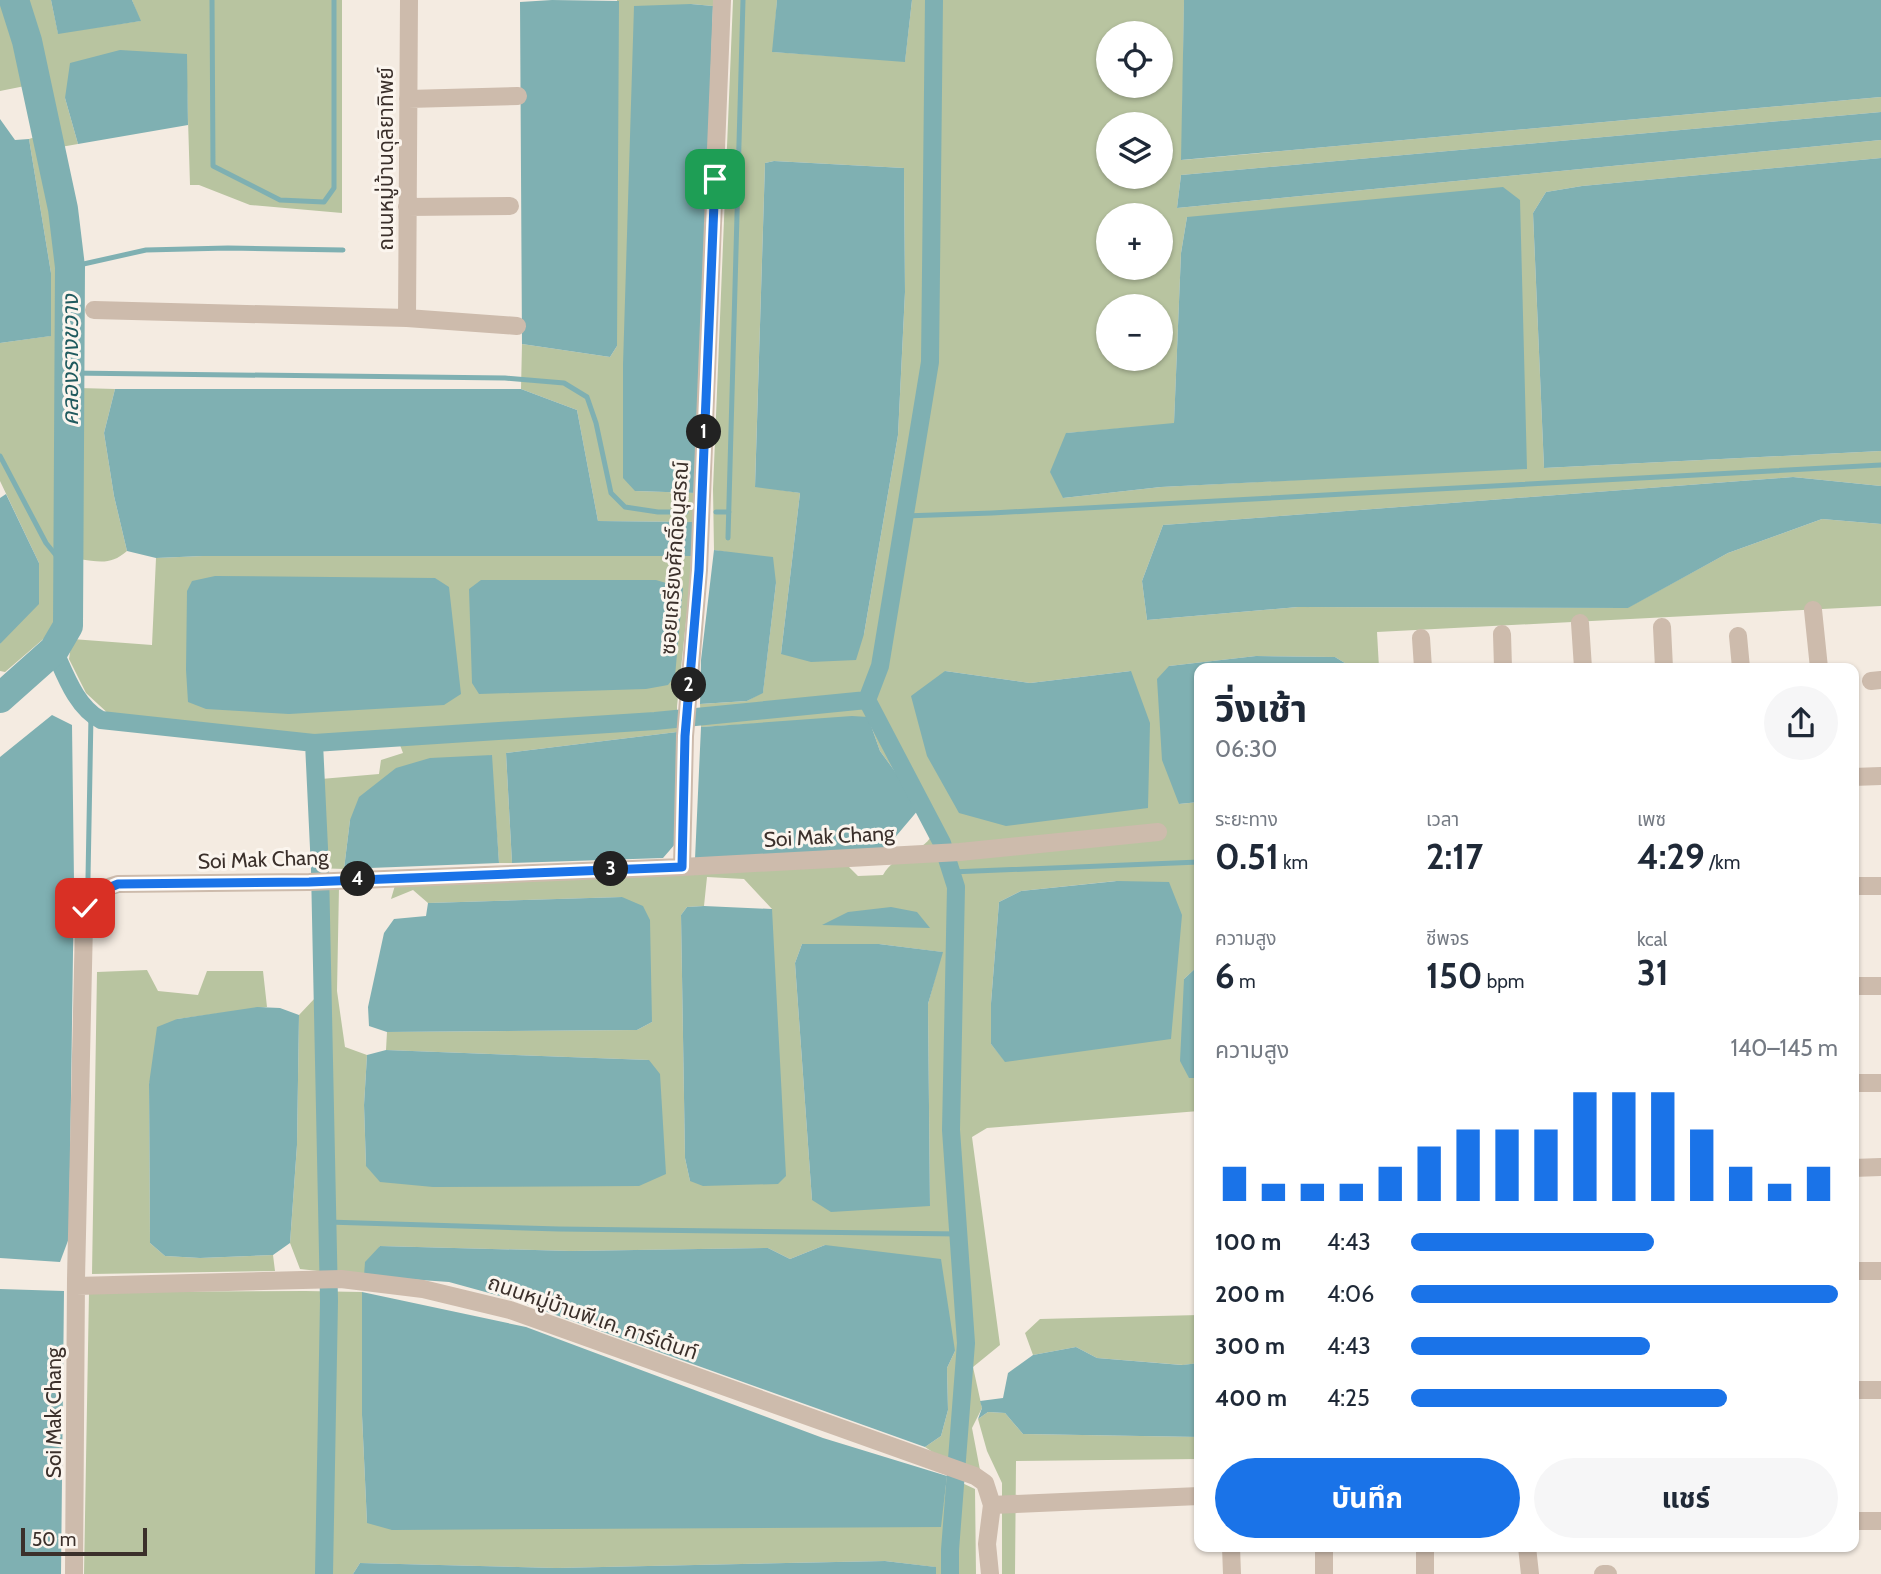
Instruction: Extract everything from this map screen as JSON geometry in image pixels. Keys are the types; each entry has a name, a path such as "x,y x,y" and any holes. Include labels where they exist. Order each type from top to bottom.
{"street":[{"name":"ถนนหมู่บ้านดุลิยาทิพย์","path":"407,318 409,0"},
{"name":"ซอยเกรียงศักดิ์อนุสรณ์","path":"682,867 685,736 699,556 722,0"},
{"path":"408,99 518,96"},
{"path":"407,207 510,206"},
{"path":"94,310 407,318 517,326"},
{"path":"1813,610 1818,663"},
{"path":"1580,623 1583,663"},
{"path":"1662,627 1664,663"},
{"path":"1502,634 1503,663"},
{"path":"1738,636 1741,663"},
{"path":"1421,638 1423,663"},
{"path":"1859,777 1881,776"},
{"name":"Soi Mak Chang","path":"74,1574 76,1286 85,908 99,892 118,884 309,882 682,867 960,852 1158,832"},
{"path":"1859,886 1881,886"},
{"path":"1859,986 1881,986"},
{"path":"1859,1083 1881,1083"},
{"path":"1859,1168 1881,1167"},
{"path":"1859,1271 1881,1271"},
{"name":"ถนนหมู่บ้านพี.เค. การ์เด้นท์","path":"76,1286 341,1279 423,1289 510,1310 975,1476 985,1483 992,1505"},
{"path":"1859,1390 1881,1390"},
{"path":"990,1574 987,1544 992,1505 1194,1496"},
{"path":"1859,1521 1881,1521"},
{"path":"1231,1552 1231,1574"},
{"path":"1324,1552 1324,1574"},
{"path":"1425,1552 1425,1574"},
{"path":"1528,1552 1530,1574"}],"green space":[{"path":"0,0 5,0 25,86 0,91"},
{"path":"22,0 51,0 58,33 140,21 132,0 342,0 342,213 250,205 199,185 190,185 186,54 65,98 78,144 55,148"},
{"path":"617,0 713,0 713,6 691,4 635,491 696,493 695,522 598,521 577,410 521,389 522,344 610,357 617,346"},
{"path":"733,0 777,0 773,52 905,61 912,0 1184,0 1182,160 1881,97 1881,112 1181,175 1177,208 1881,140 1881,158 1582,186 1546,192 1533,213 1544,468 1881,451 1881,486 1793,477 1163,525 1142,581 1147,620 1298,607 1627,608 1728,553 1822,519 1881,524 1881,606 1377,632 1379,663 1345,663 1335,657 1256,656 1169,666 1179,804 1194,802 1194,970 1184,979 1189,1077 1194,1078 1194,1111 987,1128 972,1137 1000,1345 973,1367 982,1408 972,1428 980,1470 937,1455 925,1447 941,1436 948,1410 947,1368 955,1351 825,1245 790,1259 768,1248 571,1251 380,1246 364,1276 300,1269 290,1243 297,1145 299,1015 316,997 316,891 339,887 337,991 345,1047 367,1055 364,1105 366,1166 649,1060 386,1050 387,1032 637,1030 652,1022 622,897 428,903 413,890 391,899 396,882 845,863 858,876 883,875 888,867 922,846 932,835 910,792 880,751 868,717 701,727 700,704 747,701 763,692 776,583 726,552 714,550 713,489","holes":["774,161 904,168 905,292 898,435 864,634 781,654 800,493 755,486 765,163","1187,217 1527,468 1161,487 1063,498 1067,433 1174,424 1181,253","945,671 1030,683 1131,671 927,756","707,877 744,879 772,909 690,1181 685,1158 681,915 687,907 704,906","1116,881 1005,1061 991,1044 991,1003 999,902 1021,891","802,944 879,944 942,952 928,1004 930,1206 812,1200 795,963"]},
{"path":"41,135 60,242 64,334 64,598 48,635 5,672 0,671 0,644 39,563 0,481 0,343 50,336 51,273 29,139"},
{"path":"79,388 115,389 104,433 114,496 127,551 116,559 79,559"},
{"path":"693,556 677,706 677,732 506,753 512,863 499,863 491,755 350,820 344,869 314,868 321,779 379,774 381,760 403,753 394,729 298,739 201,730 112,717 86,693 69,659 72,639 152,645 156,558"},
{"path":"147,970 158,991 198,995 207,971 263,971 267,1007 177,1019 149,1084 150,1243 165,1256 200,1258 273,1255 275,1271 92,1274 97,972"},
{"path":"89,1292 362,1292 362,1415 367,1523 940,1527 947,1476 975,1489 976,1574 936,1574 935,1567 885,1561 556,1568 360,1563 353,1574 84,1574"},
{"path":"1194,1315 1194,1364 1097,1358 1076,1347 1033,1355 1025,1333 1040,1319"},
{"path":"988,1412 1005,1413 1023,1434 1194,1437 1194,1459 1016,1461 1015,1574 1002,1574 1002,1483 987,1451 978,1419"}],"water":[{"path":"51,0 132,0 141,21 58,34"},
{"path":"777,0 912,0 905,62 772,52"},
{"path":"1184,0 1881,0 1881,97 1181,160"},
{"path":"619,1 617,346 610,357 522,344 520,2"},
{"path":"634,6 713,6 696,493 635,491 623,478 623,365"},
{"path":"120,50 187,54 188,125 78,144 65,98 70,63"},
{"path":"1881,112 1881,140 1177,208 1181,175"},
{"path":"0,119 15,140 29,139 51,273 51,336 0,343"},
{"path":"1881,158 1881,451 1544,468 1533,213 1546,192 1582,186"},
{"path":"774,161 904,168 905,292 898,435 864,634 856,660 811,662 781,654 800,493 755,487 765,163"},
{"path":"1503,187 1520,200 1527,469 1161,487 1063,498 1050,472 1066,433 1174,423 1181,253 1187,217"},
{"path":"115,389 521,389 577,410 598,521 695,522 693,556 156,558 127,551 114,496 104,433"},
{"path":"1793,477 1881,486 1881,524 1822,519 1728,553 1628,608 1298,607 1147,620 1142,581 1163,525"},
{"path":"6,494 39,563 39,604 0,644 0,498"},
{"path":"714,550 773,557 776,583 763,693 747,701 700,704 701,660"},
{"path":"215,576 435,578 449,587 461,694 444,705 289,714 206,709 188,702 187,591 192,581"},
{"path":"481,580 656,580 683,588 675,676 668,685 646,689 479,694 472,683 469,589"},
{"path":"1256,656 1335,657 1345,663 1195,663"},
{"path":"1194,663 1194,802 1179,804 1162,760 1157,679 1169,666"},
{"path":"945,671 1030,683 1131,671 1150,723 1148,808 1006,826 959,813 927,756 911,696"},
{"path":"52,715 72,725 74,881 69,1238 60,1262 0,1258 0,757"},
{"path":"868,717 880,751 919,809 886,848 695,859 701,727"},
{"path":"677,732 676,843 663,858 512,863 506,753"},
{"path":"492,755 499,863 344,869 350,820 359,797 396,768 430,758"},
{"path":"1117,881 1169,882 1182,915 1171,1039 1005,1062 991,1044 991,1003 999,902 1021,891"},
{"path":"622,897 643,906 650,920 652,1022 637,1030 387,1032 369,1026 368,1007 384,933 394,919 426,916 428,903"},
{"path":"687,907 772,909 786,1176 778,1184 703,1186 690,1181 685,1158 681,915"},
{"path":"891,907 917,912 930,928 822,925 848,912"},
{"path":"802,944 879,944 943,952 928,1004 930,1206 831,1212 812,1200 795,963"},
{"path":"1194,970 1194,1078 1189,1078 1180,1061 1184,979"},
{"path":"257,1007 280,1008 299,1015 297,1145 290,1243 273,1255 200,1258 165,1256 150,1243 149,1084 157,1027 177,1019"},
{"path":"386,1050 649,1060 660,1074 666,1174 639,1186 433,1187 380,1182 366,1166 364,1105 367,1055"},
{"path":"825,1245 941,1259 955,1351 947,1368 948,1410 941,1436 925,1447 511,1299 449,1282 364,1276 365,1262 380,1246 571,1251 768,1248 790,1259"},
{"path":"0,1289 64,1291 61,1574 0,1574"},
{"path":"362,1292 526,1327 823,1438 947,1476 941,1527 392,1530 367,1523 362,1415"},
{"path":"1076,1347 1097,1358 1194,1364 1194,1437 1023,1434 1005,1413 988,1412 978,1419 982,1408 980,1401 1003,1398 1008,1373 1033,1355"},
{"path":"885,1561 936,1567 936,1574 353,1574 360,1563 556,1568"}],"waterway":[{"name":"คลองรางขวาง","path":"0,698 54,650 68,626 70,267 63,209 27,41 14,0"},
{"path":"212,0 213,166 280,200 324,202 334,188 334,0"},
{"path":"728,538 743,0"},
{"path":"54,650 78,698 101,720 314,743 655,721 867,700 880,666 930,362 934,0"},
{"path":"70,267 146,250 343,250"},
{"path":"69,373 505,378 564,383 587,397 596,423 611,493 625,507 658,512 686,512"},
{"path":"0,456 46,543 68,570"},
{"path":"904,516 1881,465"},
{"path":"716,512 729,512"},
{"path":"867,700 942,843 956,887 951,1130 966,1343 950,1574"},
{"path":"88,878 91,715"},
{"path":"314,743 320,869 329,1301 324,1574"},
{"path":"951,872 1194,862"},
{"path":"327,1222 559,1229 959,1234"}],"route":[{"path":"85,908 99,892 118,884 309,882 682,867 685,736 699,570 715,179"}]}
